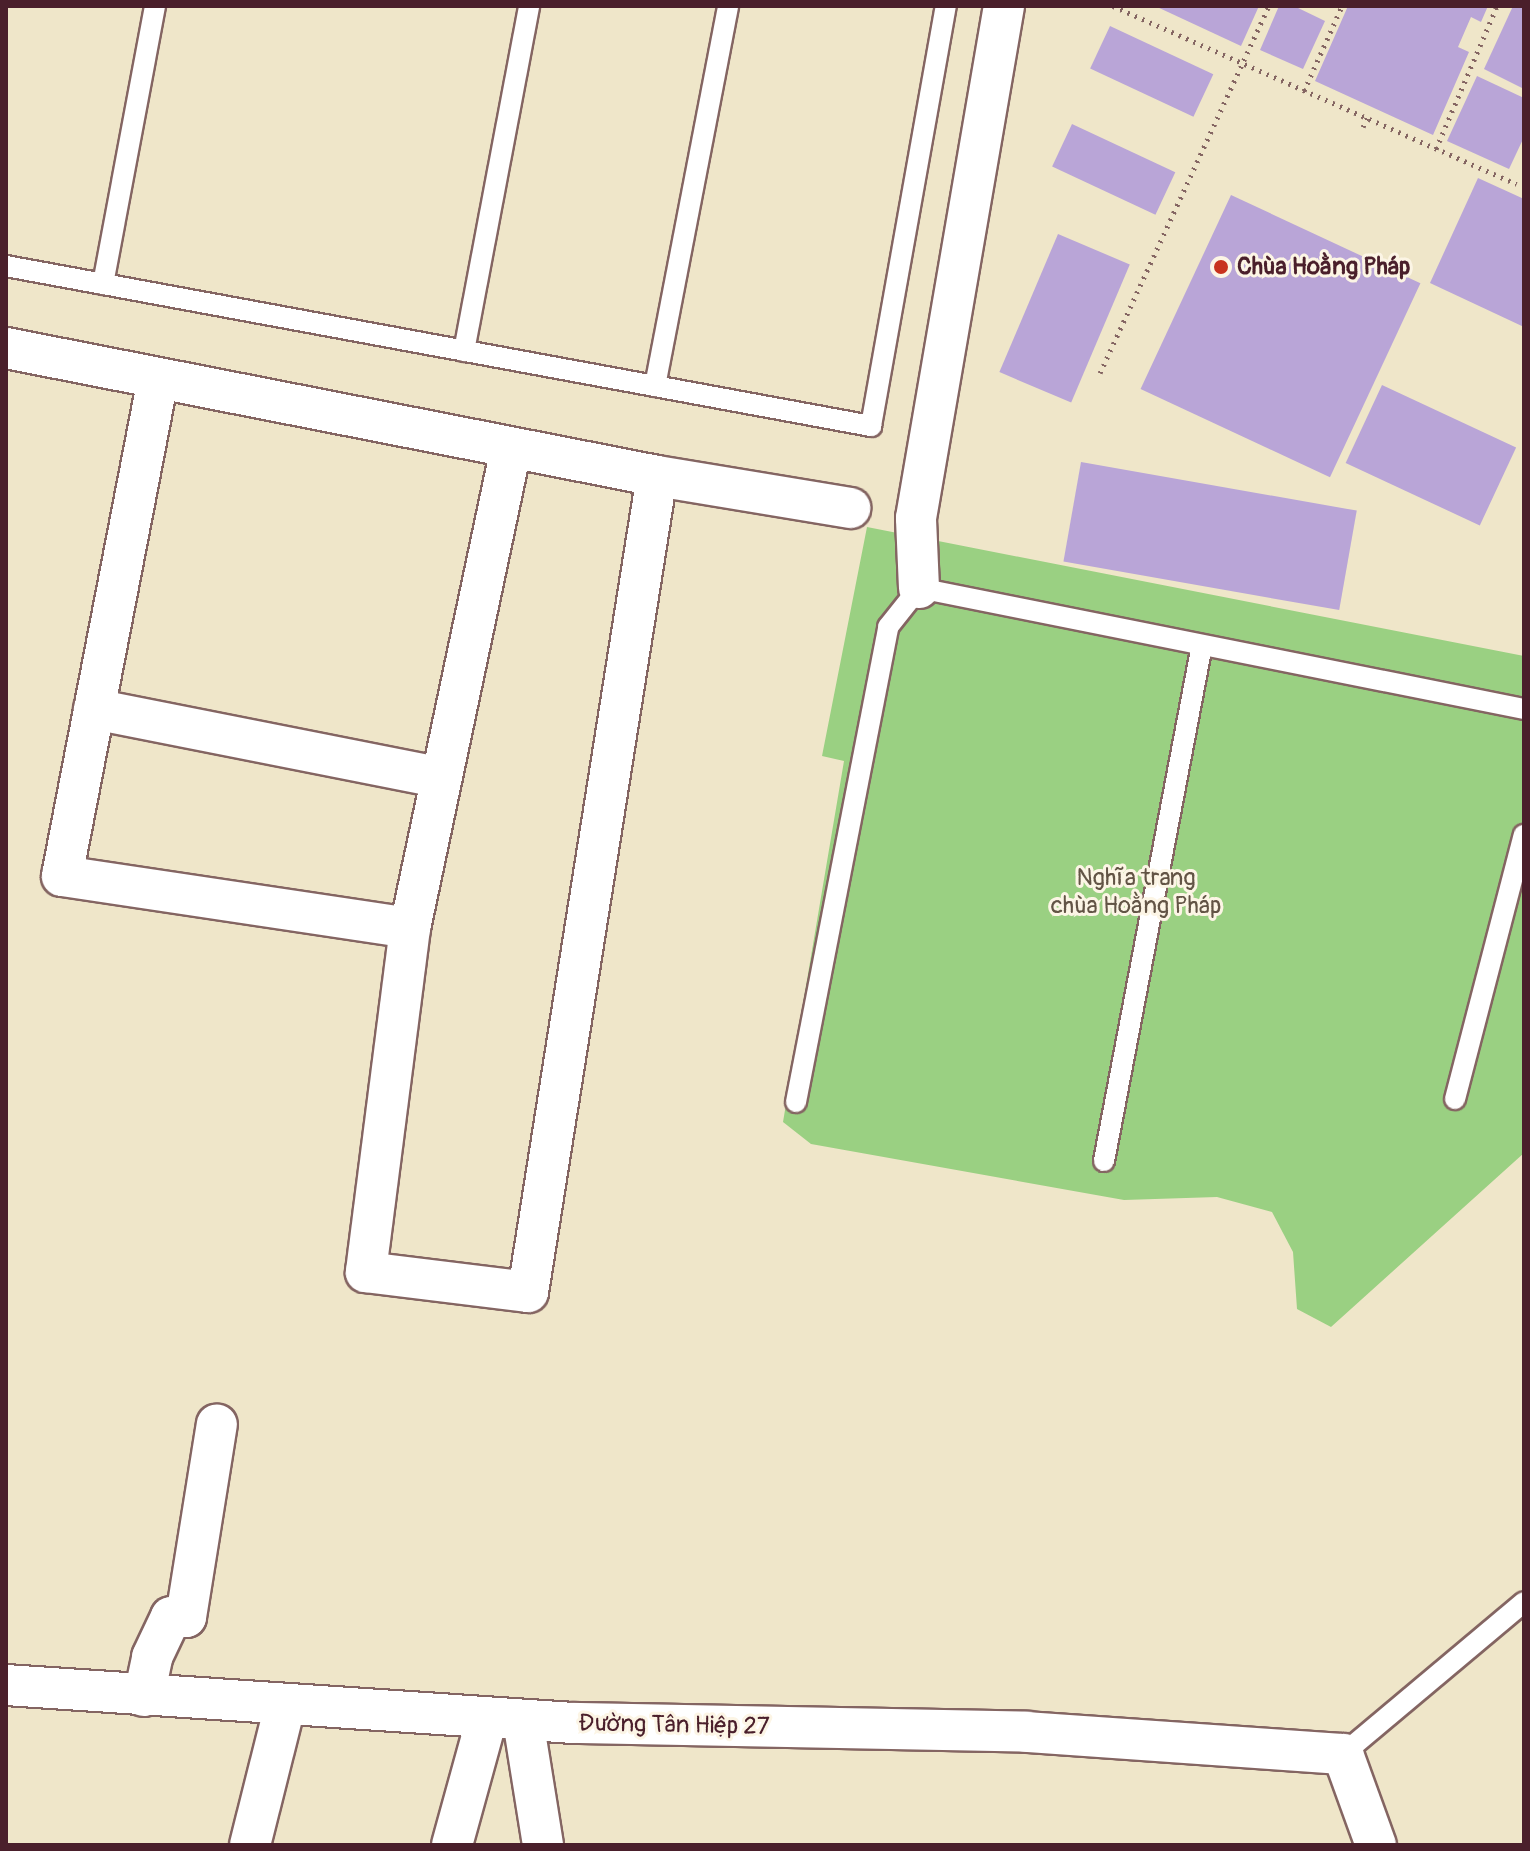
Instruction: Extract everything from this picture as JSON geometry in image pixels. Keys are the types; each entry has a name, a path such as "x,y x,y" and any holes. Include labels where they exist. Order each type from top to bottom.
{"street":[{"path":"919,588 916,518 1004,6"},
{"path":"6,348 657,476 850,508"},
{"path":"158,379 62,876 410,928"},
{"path":"511,448 410,928 366,1272 528,1292 657,476"},
{"path":"94,709 441,778"},
{"path":"144,1696 152,1657 171,1617 186,1617 217,1424"},
{"name":"Đường Tân Hiệp 27","path":"6,1685 505,1719 1027,1732 1343,1754"},
{"path":"250,1845 285,1706"},
{"path":"452,1845 505,1719"},
{"path":"505,1719 543,1845"},
{"path":"1343,1754 1376,1845"}],"lane":[{"path":"103,284 155,6"},
{"path":"464,351 529,6"},
{"path":"655,386 728,6"},
{"path":"6,266 871,426 946,6"},
{"path":"796,1102 888,627 919,588 1524,709"},
{"path":"1104,1161 1202,645"},
{"path":"1455,1099 1524,835"},
{"path":"1343,1754 1524,1602"}],"path":[{"path":"1113,6 1516,184"},
{"path":"1100,373 1269,6"},
{"path":"1304,91 1342,6"},
{"path":"1436,149 1497,6"},
{"path":"1363,127 1367,118"}],"green space":[{"name":"Nghĩa trang chùa Hoằng Pháp","path":"867,527 1524,656 1524,1153 1331,1327 1297,1309 1293,1252 1272,1212 1217,1197 1124,1200 811,1144 783,1122 844,761 822,756"}],"building":[{"path":"1155,6 1259,6 1241,46"},
{"path":"1279,6 1294,6 1325,21 1303,69 1260,50"},
{"path":"1348,6 1488,6 1481,22 1471,17 1458,47 1469,52 1433,135 1315,81"},
{"path":"1513,6 1524,6 1524,89 1484,69"},
{"path":"1110,26 1213,74 1193,117 1090,69"},
{"path":"1477,76 1524,98 1524,137 1509,169 1447,141"},
{"path":"1072,124 1175,172 1155,215 1052,167"},
{"path":"1478,178 1524,199 1524,327 1430,283"},
{"path":"1231,195 1420,283 1330,477 1141,389"},
{"path":"1058,234 1130,264 1071,403 999,372"},
{"path":"1382,385 1516,448 1480,525 1346,463"},
{"path":"1081,462 1357,511 1339,610 1063,561"}],"place":[{"name":"Chùa Hoằng Pháp","path":"1221,267"}]}
